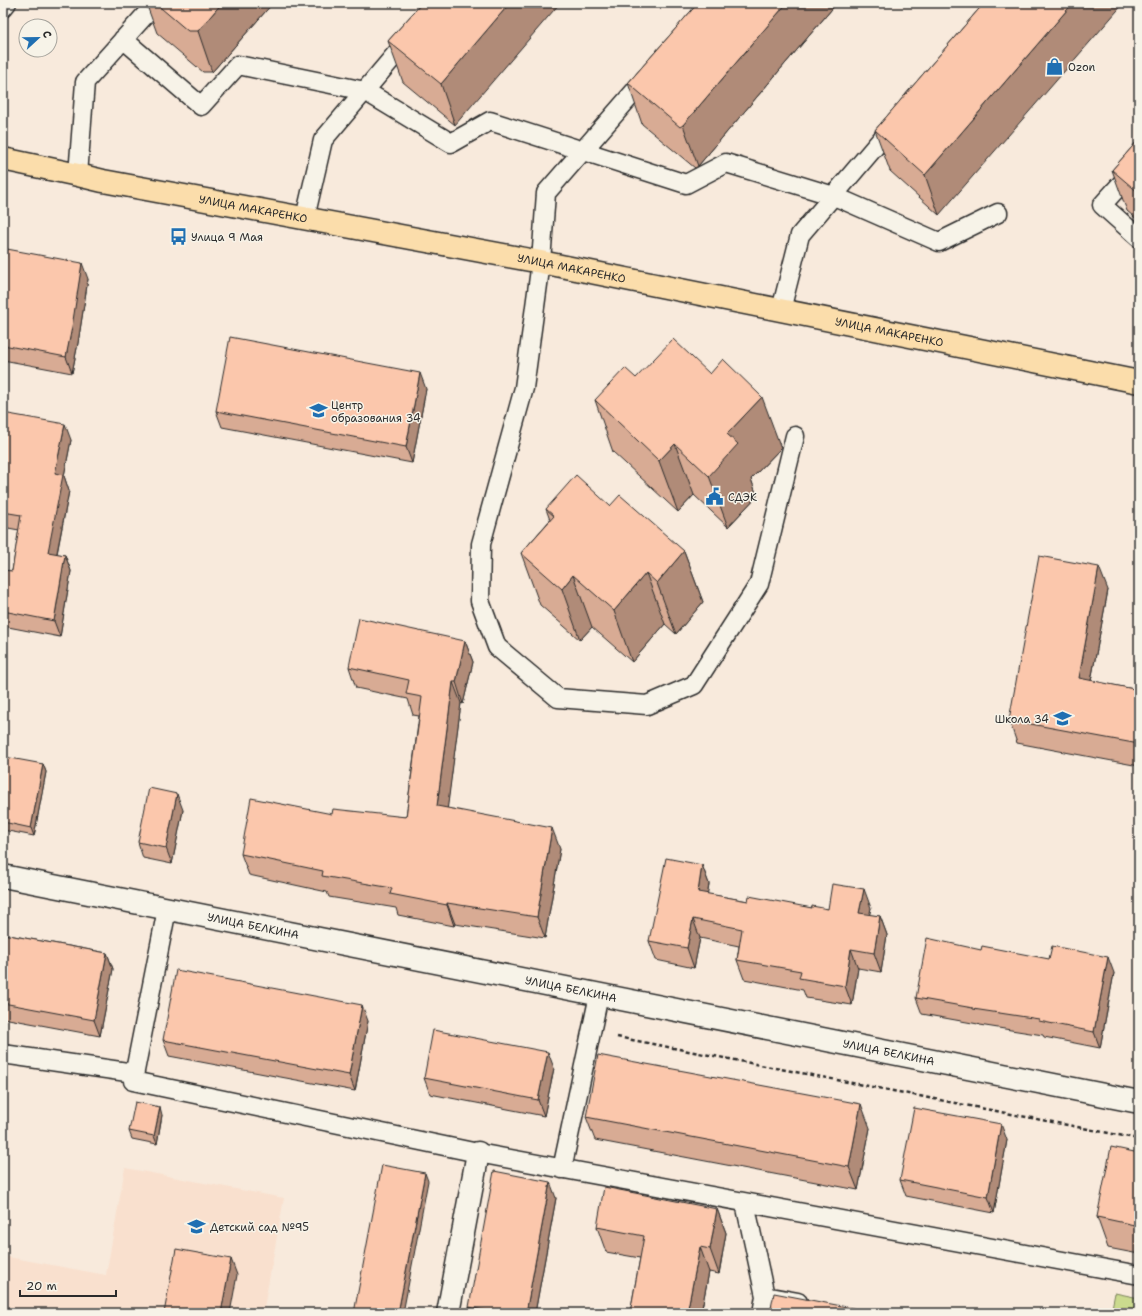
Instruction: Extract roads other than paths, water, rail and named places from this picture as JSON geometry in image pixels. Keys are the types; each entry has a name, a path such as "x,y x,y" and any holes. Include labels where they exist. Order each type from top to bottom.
{"main road":[{"name":"УЛИЦА МАКАРЕНКО","path":"3,159 103,181 541,262 1139,382"}],"street":[{"name":"УЛИЦА БЕЛКИНА","path":"3,876 1139,1102"},
{"path":"448,1313 478,1153"}],"lane":[{"path":"3,8 7,3"},
{"path":"78,175 85,82 156,3"},
{"path":"305,218 323,140 439,3"},
{"path":"123,40 201,106 238,65 365,91 451,143 490,121 686,184 726,164 834,196 939,242 998,212"},
{"path":"655,68 546,193 541,262 524,388 481,544 480,601 497,647 558,698 647,705 694,685 759,584 796,436"},
{"path":"781,310 800,235 905,111"},
{"path":"1139,164 1102,205 1139,238"},
{"path":"167,909 133,1081 478,1153 1139,1275"},
{"path":"562,1169 599,995"},
{"path":"3,1057 134,1073"},
{"path":"746,1203 765,1296 762,1313"},
{"path":"765,1296 811,1304"}],"place":[{"name":"Ozon","path":"1055,67"},
{"name":"Улица 9 Мая","path":"178,237"},
{"name":"Центр образования 34","path":"318,411"},
{"name":"СДЭК","path":"715,497"},
{"name":"Школа 34","path":"1062,719"},
{"name":"Детский сад №95","path":"197,1227"}]}
